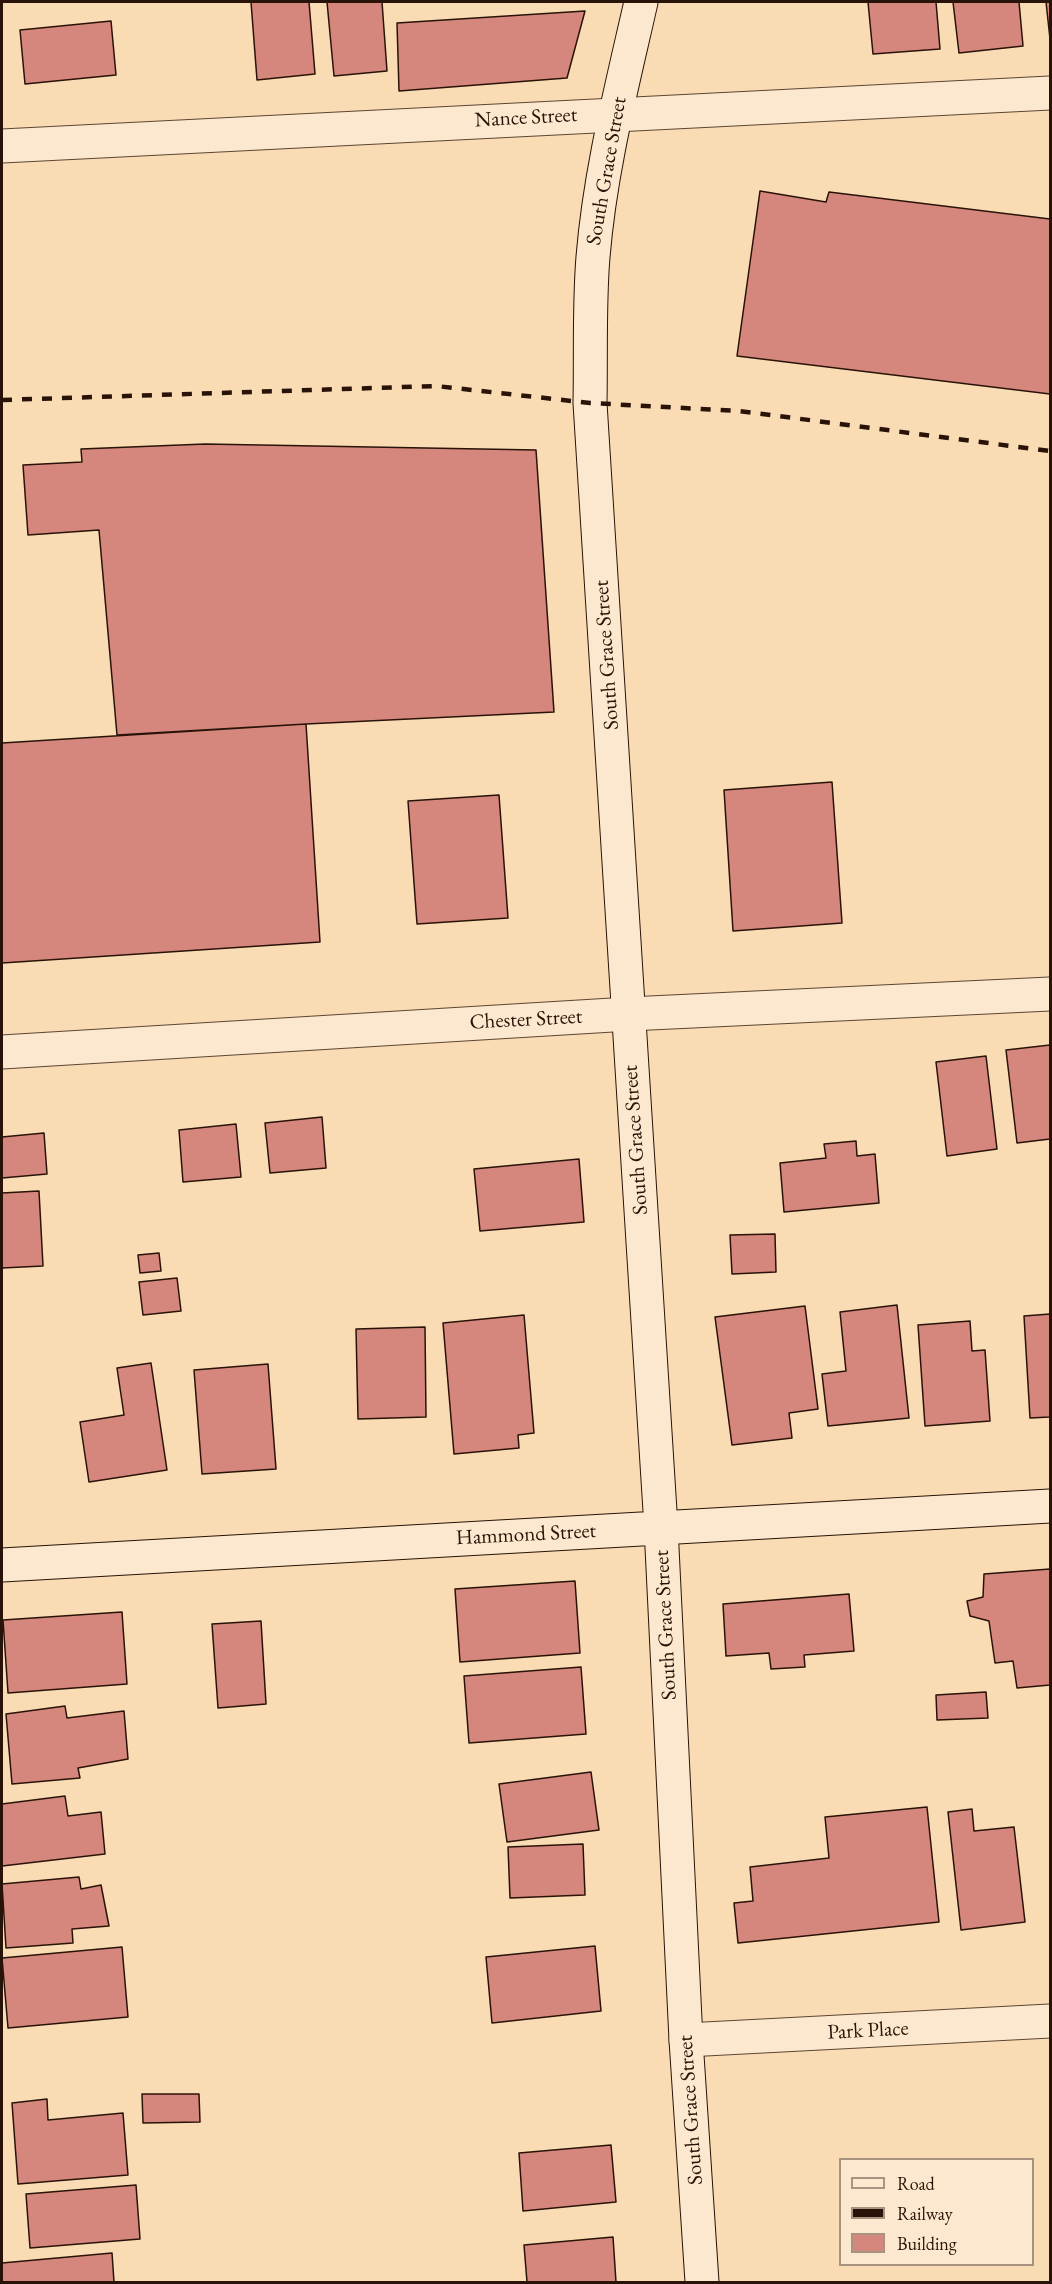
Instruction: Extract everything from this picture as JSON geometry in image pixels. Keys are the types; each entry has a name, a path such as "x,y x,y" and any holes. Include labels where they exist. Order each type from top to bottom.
{"street":[{"name":"South Grace Street","path":"641,2 601,191 592,257 590,403 661,1527 686,2040 702,2283"},
{"name":"Nance Street","path":"2,146 616,113 1050,93"},
{"name":"Chester Street","path":"2,1052 628,1014 1050,994"},
{"name":"Hammond Street","path":"2,1565 1050,1506"},
{"name":"Park Place","path":"686,2040 1050,2021"}],"building":[{"path":"251,2 309,2 315,74 257,80"},
{"path":"327,2 382,2 387,71 334,76"},
{"path":"868,2 936,2 940,49 873,54"},
{"path":"953,2 1019,2 1023,46 959,53"},
{"path":"1046,2 1050,2 1050,39"},
{"path":"585,11 567,78 399,91 397,23"},
{"path":"111,21 116,75 25,84 20,30"},
{"path":"760,191 826,202 829,192 1050,219 1050,394 737,356"},
{"path":"205,444 536,450 554,712 117,735 99,530 28,535 23,465 82,462 81,449"},
{"path":"306,724 320,942 2,963 2,743"},
{"path":"832,782 842,923 733,931 724,790"},
{"path":"499,795 508,918 417,924 408,801"},
{"path":"1050,1045 1050,1139 1017,1143 1006,1050"},
{"path":"986,1056 997,1149 947,1156 936,1062"},
{"path":"322,1117 326,1168 270,1173 265,1123"},
{"path":"236,1124 241,1177 183,1182 179,1130"},
{"path":"44,1133 47,1174 2,1178 2,1137"},
{"path":"856,1141 857,1156 875,1154 879,1203 784,1212 780,1163 826,1158 824,1144"},
{"path":"579,1159 584,1222 480,1231 474,1169"},
{"path":"39,1191 43,1266 2,1268 2,1193"},
{"path":"775,1234 776,1272 732,1274 730,1235"},
{"path":"159,1253 161,1271 140,1273 138,1255"},
{"path":"177,1278 181,1311 143,1315 139,1282"},
{"path":"897,1305 909,1418 828,1426 822,1374 846,1371 840,1312"},
{"path":"805,1306 818,1409 789,1413 792,1438 732,1445 715,1317"},
{"path":"1050,1314 1050,1417 1030,1418 1024,1316"},
{"path":"524,1315 534,1433 518,1435 519,1448 454,1454 443,1323"},
{"path":"970,1321 972,1351 985,1350 990,1421 925,1426 918,1325"},
{"path":"425,1327 426,1417 358,1419 356,1329"},
{"path":"151,1363 167,1470 89,1482 80,1422 124,1415 117,1368"},
{"path":"268,1364 276,1469 202,1474 194,1370"},
{"path":"1050,1569 1050,1685 1017,1688 1013,1661 995,1663 989,1621 970,1616 967,1601 983,1597 984,1574"},
{"path":"575,1581 580,1653 460,1662 455,1589"},
{"path":"849,1594 854,1651 804,1655 805,1667 771,1669 769,1653 726,1656 723,1604"},
{"path":"122,1612 127,1684 8,1693 3,1620"},
{"path":"261,1621 266,1704 218,1708 212,1624"},
{"path":"581,1667 586,1734 469,1743 464,1676"},
{"path":"986,1692 988,1718 937,1720 936,1695"},
{"path":"65,1706 67,1718 124,1711 128,1759 78,1768 80,1778 12,1784 6,1714"},
{"path":"591,1772 599,1830 507,1842 499,1784"},
{"path":"65,1796 68,1816 101,1812 105,1854 2,1866 2,1804"},
{"path":"927,1807 939,1922 738,1943 734,1903 753,1901 750,1867 829,1858 825,1817"},
{"path":"972,1809 974,1831 1014,1827 1025,1922 961,1930 948,1812"},
{"path":"583,1844 585,1895 510,1898 508,1847"},
{"path":"79,1877 81,1889 101,1885 109,1926 72,1929 73,1943 6,1948 2,1884"},
{"path":"595,1946 601,2011 492,2023 486,1957"},
{"path":"122,1947 128,2017 8,2028 2,1958"},
{"path":"142,2094 199,2094 200,2122 143,2123"},
{"path":"47,2099 48,2120 123,2113 128,2175 18,2184 12,2103"},
{"path":"611,2145 616,2202 523,2211 519,2153"},
{"path":"136,2185 140,2239 30,2248 26,2194"},
{"path":"613,2237 616,2282 527,2282 524,2245"},
{"path":"112,2253 114,2282 2,2282 2,2263"}],"railway":[{"path":"2,400 436,386 590,403 739,411 1050,451"}]}
